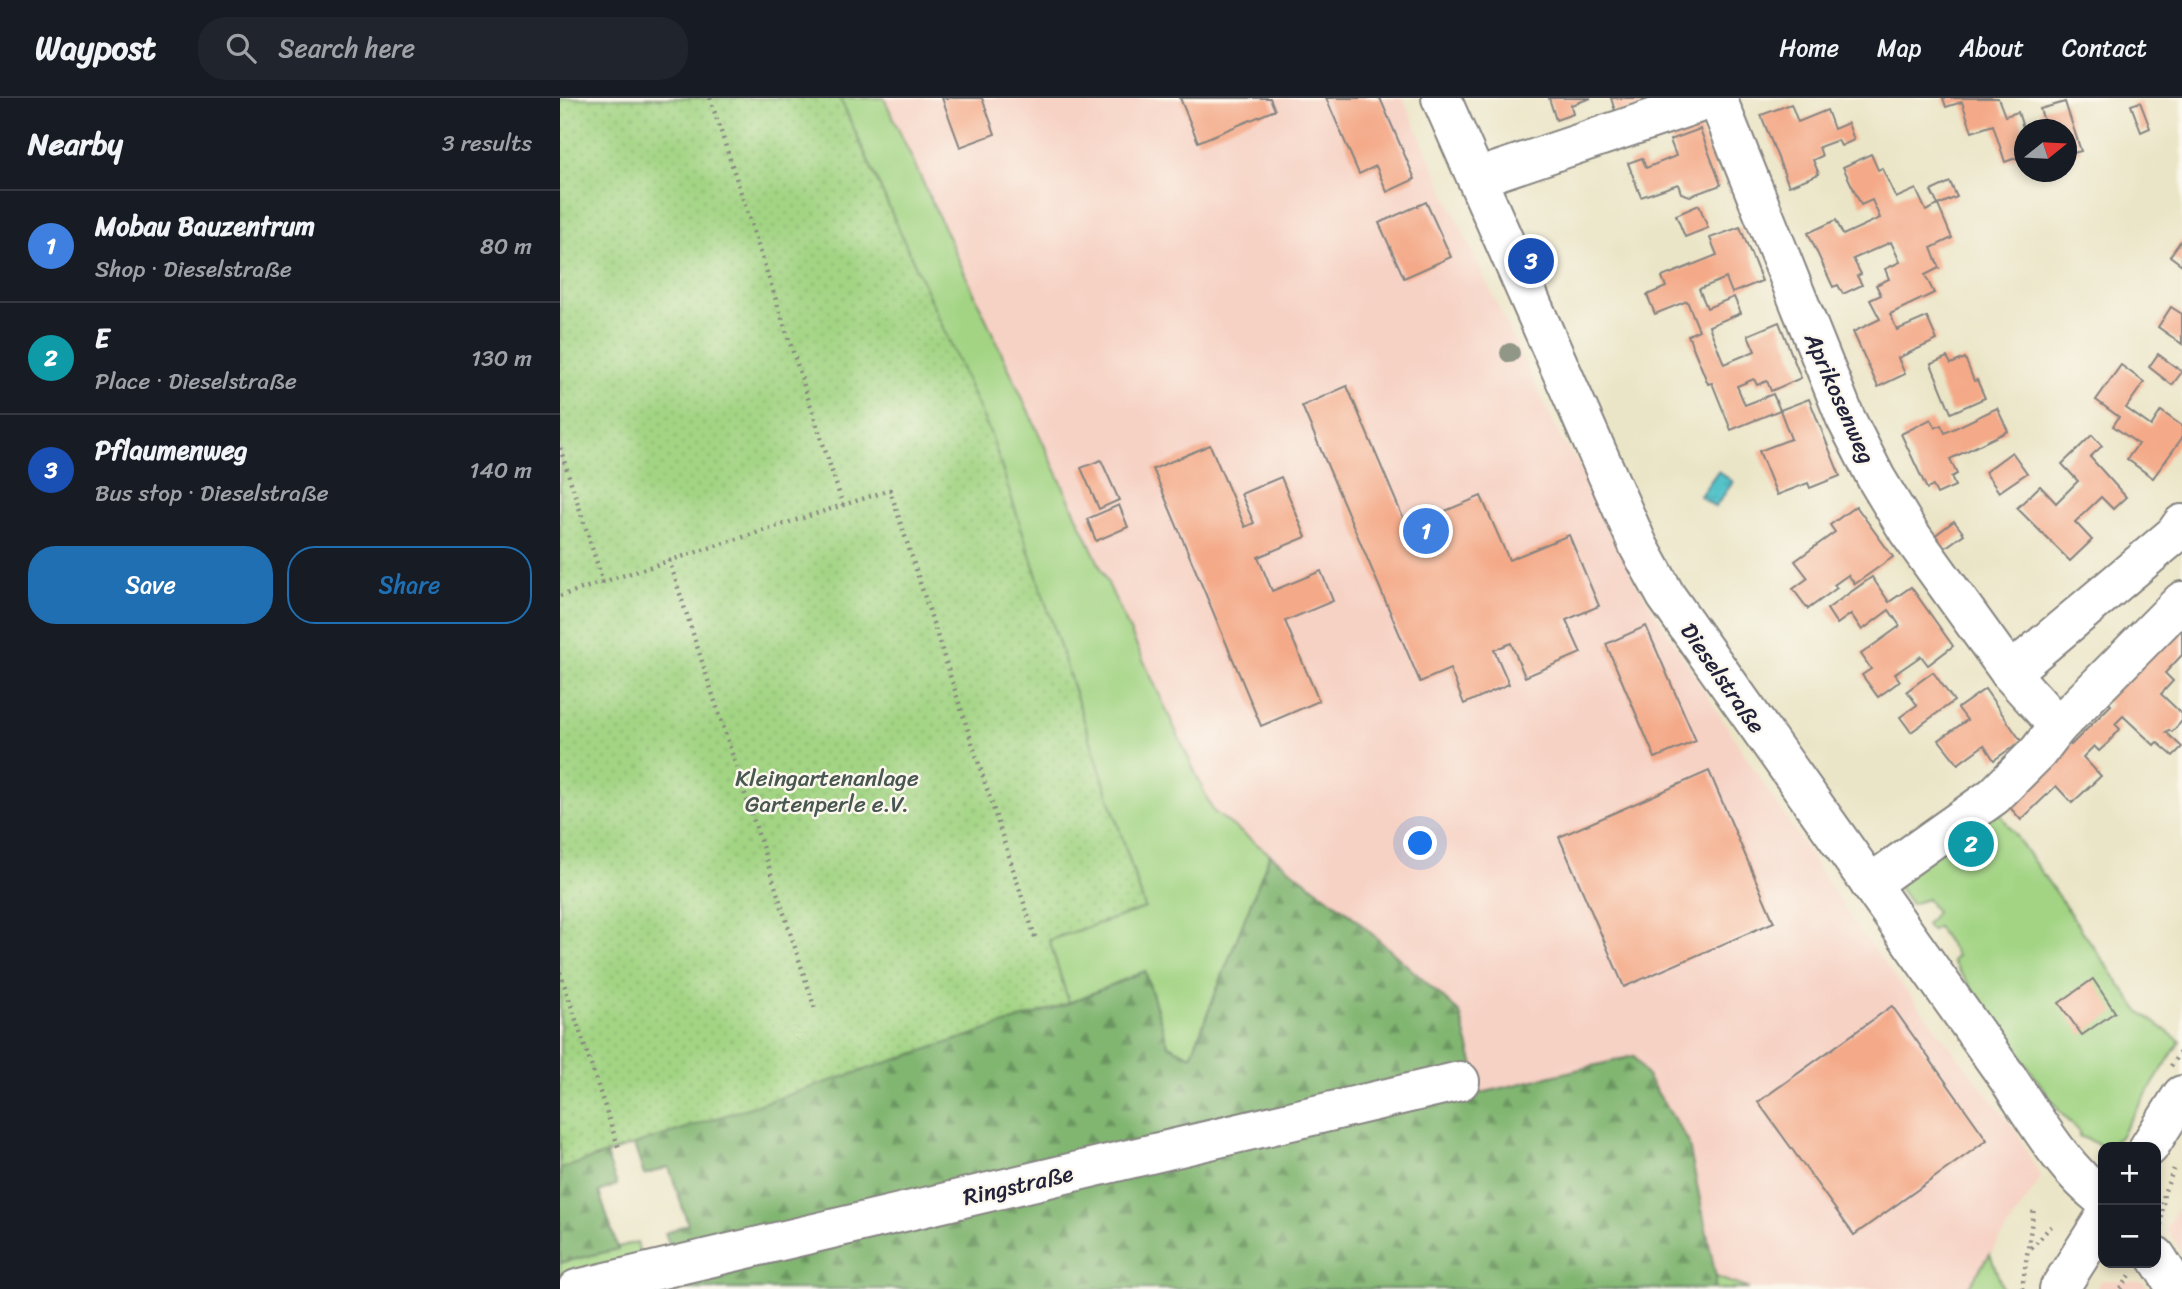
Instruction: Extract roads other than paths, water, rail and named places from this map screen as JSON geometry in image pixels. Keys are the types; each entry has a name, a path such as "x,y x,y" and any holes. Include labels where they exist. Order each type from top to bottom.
{"street":[{"name":"Dieselstraße","path":"1441,98 1639,547 1666,596 2062,1158 2086,1186 2098,1195"},
{"path":"1477,178 1715,98"},
{"name":"Aprikosenweg","path":"1715,98 1845,417 1876,478 1908,531 2010,673 2058,726"},
{"path":"2010,673 2180,534"},
{"path":"1870,884 1994,796 2038,752 2058,726 2182,601"},
{"name":"Ringstraße","path":"577,1289 1460,1081"},
{"path":"2164,1156 2182,1095"},
{"path":"2059,1289 2098,1228"},
{"path":"2161,1249 2177,1289"}],"water":[{"path":"1718,471 1733,482 1715,507 1700,496"}],"place":[{"name":"Pflaumenweg","path":"1531,261"},
{"name":"Mobau Bauzentrum","path":"1426,531"},
{"name":"E","path":"1971,844"}],"park label":[{"name":"Kleingartenanlage Gartenperle e.V.","path":"827,791"}]}
